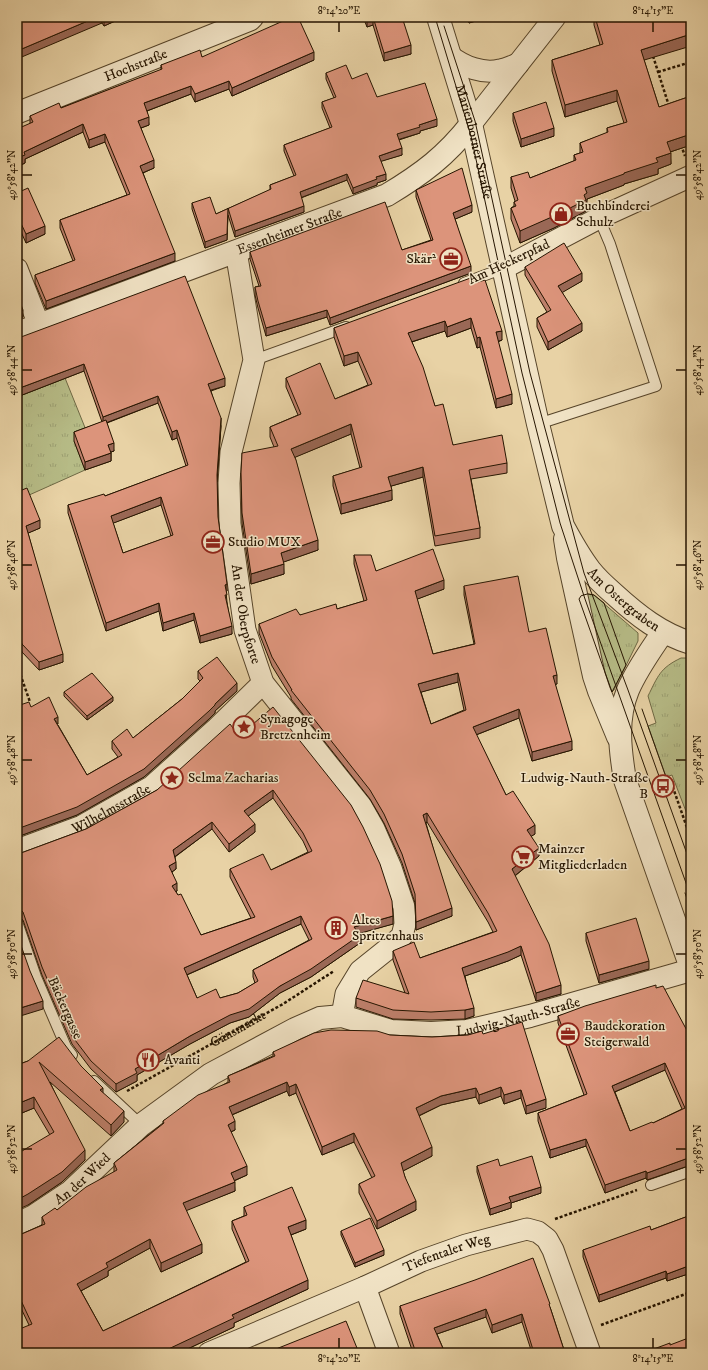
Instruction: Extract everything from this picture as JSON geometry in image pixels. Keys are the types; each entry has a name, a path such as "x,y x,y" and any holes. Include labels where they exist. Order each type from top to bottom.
{"street":[{"name":"Hochstraße","path":"17,113 250,20 253,17"},
{"name":"Marienborner Straße","path":"438,17 471,124 504,268"},
{"name":"Essenheimer Straße","path":"17,333 387,195 426,170 450,149 555,17"},
{"path":"450,56 465,65 479,70 500,70 518,64"},
{"name":"Am Heckerpfad","path":"504,268 599,218 691,176"},
{"name":"An der Oberpforte","path":"236,251 254,360 231,452 229,483 230,517 245,630 263,683 361,806 374,829 391,868 404,907 405,924 402,936 360,971"},
{"name":"Am Ostergraben","path":"504,268 538,424 563,526 590,570 600,581 636,614 663,632 638,671 628,690 620,722 620,740 625,780 691,969"},
{"path":"17,269 39,325"},
{"path":"563,526 568,558 594,676 620,740"},
{"path":"663,632 691,643"},
{"name":"Wilhelmsstraße","path":"17,850 82,826 151,787 217,728 263,683"},
{"name":"Ludwig-Nauth-Straße","path":"342,1016 391,1031 431,1034 467,1031 530,1016 691,969"},
{"path":"342,1016 346,994 360,971"},
{"name":"Gänsmarkt","path":"141,1125 211,1074 261,1046 320,1018 342,1016"},
{"name":"An der Wied","path":"17,1224 34,1216 70,1192 141,1125"},
{"path":"527,1229 538,1232 547,1238 553,1250 590,1353"},
{"name":"Tiefentaler Weg","path":"209,1353 365,1287 421,1261 466,1245 527,1229"},
{"path":"365,1287 389,1353"}],"lane":[{"path":"538,424 656,386 610,244 599,218"},
{"name":"Am Heckerpfad","path":"456,286 504,268"},
{"path":"254,360 358,322"},
{"name":"Bäckergasse","path":"17,922 36,977 66,1047 78,1063"},
{"path":"86,1073 141,1125"},
{"path":"651,1185 691,1170"}],"path":[{"path":"652,52 670,108"},
{"path":"658,72 691,62"},
{"path":"679,139 684,154"},
{"path":"17,665 30,702"},
{"path":"671,782 691,839"},
{"name":"Gänsmarkt","path":"112,1099 283,1004 346,963 360,971"},
{"path":"527,1229 651,1185"},
{"path":"582,1331 691,1292"}],"green space":[{"path":"65,378 88,435 74,441 85,470 18,500 17,397"},
{"path":"588,594 594,595 638,633 638,641 614,690 610,693 581,596"},
{"path":"681,658 691,658 691,813 687,814 672,775 666,777 648,726 656,723 648,696 654,683 660,673 668,665"}],"building":[{"path":"17,17 97,17 17,51"},
{"path":"292,17 298,17 314,52 232,88 229,81 195,94 191,86 144,103 149,117 138,121 154,160 140,166 175,253 46,301 35,275 75,260 60,220 130,194 105,134 89,140 83,124 24,152 25,155 17,158 17,129 33,122 30,116 59,103 61,108 162,69 161,65 200,50 202,57"},
{"path":"373,17 402,17 411,45 384,53"},
{"path":"595,17 627,17 628,19 635,17 691,17 691,34 641,50 659,107 691,96 691,134 667,142 671,153 656,158 658,162 585,188 587,193 584,195 586,200 520,231 511,208 516,206 514,202 518,200 511,177 528,172 530,178 576,160 574,155 583,152 580,143 608,132 607,128 627,122 617,90 565,105 552,60 603,44"},
{"path":"346,65 352,79 367,73 377,97 425,83 437,119 419,125 420,127 397,134 402,148 379,156 386,174 353,188 347,174 300,192 304,206 235,231 228,208 271,189 270,185 296,175 284,145 332,127 322,102 336,97 326,73"},
{"path":"546,102 554,128 521,139 513,113"},
{"path":"462,168 472,205 453,213 471,266 330,318 327,310 266,328 255,287 261,286 250,252 385,202 402,250 433,240 416,190"},
{"path":"28,188 45,226 26,234 17,215 17,193"},
{"path":"210,197 216,214 228,209 227,234 205,242 192,203"},
{"path":"564,243 582,273 558,286 582,323 548,342 537,318 551,310 525,267"},
{"path":"185,276 225,378 208,384 221,418 217,475 218,517 227,584 225,585 227,595 225,595 232,626 200,636 194,613 163,623 159,603 106,623 68,505 104,494 105,496 188,465 177,430 172,432 158,396 103,417 84,364 17,389 17,338","holes":["161,497 173,535 123,553 111,516"]},
{"path":"476,276 478,282 485,280 502,331 496,332 512,394 496,399 480,337 477,338 471,318 447,327 445,321 408,333 423,367 435,406 443,404 453,445 502,435 507,463 469,470 480,528 435,536 423,467 388,477 392,490 341,504 333,476 362,467 351,424 291,449 296,460 318,540 281,553 284,564 251,574 242,513 242,453 278,446 270,427 301,414 286,378 320,363 335,399 372,384 358,352 344,356 334,328"},
{"path":"17,294 23,310 17,312"},
{"path":"106,420 114,443 108,445 111,453 85,462 74,432"},
{"path":"27,488 40,520 26,526 63,654 39,662 22,644 17,628 17,492"},
{"path":"433,549 444,580 415,591 433,654 475,644 464,586 518,576 529,632 546,628 557,675 553,676 572,741 532,752 519,709 473,727 506,795 513,791 535,825 527,830 539,848 512,869 549,944 561,985 536,993 521,946 462,968 474,1008 431,1012 393,1010 356,998 363,980 409,994 393,951 395,950 414,942 420,958 497,931 488,913 427,813 423,815 452,908 416,922 415,894 402,854 384,814 370,790 291,690 272,657 259,624 296,609 300,615 336,604 337,609 367,600 354,555 371,555 376,571","holes":["458,673 466,710 431,724 418,684"]},
{"path":"217,657 237,683 209,711 144,769 77,807 17,829 17,706 29,702 31,707 49,697 58,717 54,719 87,775 122,755 112,741 127,729 133,738 182,699 203,678 198,671"},
{"path":"92,673 113,697 87,716 64,692"},
{"path":"273,707 351,805 380,864 392,901 393,916 354,927 360,935 311,969 280,986 249,1009 230,1015 190,1036 135,1069 137,1073 116,1084 91,1061 72,1036 42,967 23,912 17,908 17,854 86,829 157,790 230,724 239,736","holes":["273,790 303,833 312,851 271,870 263,854 230,869 255,917 201,935 181,894 178,895 172,886 177,883 169,866 176,862 173,850 212,822 229,844 255,824 244,811","301,916 312,939 253,970 258,981 238,993 220,998 216,989 197,998 184,968"]},
{"path":"636,918 649,961 599,975 586,933"},
{"path":"17,934 30,971 43,1001 17,1009"},
{"path":"656,985 656,988 663,986 691,1038 691,1157 647,1173 646,1171 605,1185 586,1139 550,1150 538,1113 587,1094 558,1016 585,1006","holes":["665,1063 685,1108 653,1123 652,1122 630,1131 612,1086"]},
{"path":"522,1022 546,1099 526,1106 521,1090 504,1095 501,1087 479,1095 476,1088 441,1096 416,1108 432,1147 401,1163 405,1177 416,1201 377,1221 359,1184 375,1176 354,1133 322,1147 296,1084 289,1087 287,1082 229,1107 235,1121 228,1125 247,1166 231,1173 235,1182 183,1203 202,1244 161,1263 150,1239 106,1263 108,1267 77,1284 103,1331 249,1261 232,1221 247,1215 244,1207 292,1187 306,1220 288,1227 308,1280 232,1315 234,1318 160,1353 17,1353 17,1330 32,1324 17,1292 17,1236 45,1224 42,1217 55,1208 57,1210 86,1187 117,1170 114,1163 164,1123 163,1121 198,1095 230,1082 228,1076 275,1056 273,1052 314,1033 331,1030 377,1031 390,1035 432,1037 468,1035 482,1031 483,1034"},
{"path":"59,1037 81,1066 103,1088 100,1090 124,1111 111,1125 39,1062 85,1150 62,1172 17,1200 17,1154 54,1132 34,1097 17,1104 17,1065 28,1061"},
{"path":"532,1156 541,1187 509,1197 511,1202 490,1209 477,1166 498,1159 500,1166"},
{"path":"691,1215 691,1265 667,1274 666,1271 599,1295 583,1250 650,1226 651,1230"},
{"path":"370,1218 384,1250 355,1263 341,1231"},
{"path":"533,1258 550,1304 565,1353 534,1353 522,1314 492,1325 486,1309 434,1328 445,1353 416,1353 400,1306"},
{"path":"346,1321 359,1353 261,1353 271,1349 271,1351"},
{"path":"691,1337 691,1353 643,1353 670,1343 670,1345"}],"tram line":[{"path":"435,17 471,136 522,373 560,523 585,599 691,897"},
{"path":"444,26 475,121 530,373 584,573 691,865"},
{"path":"588,594 594,595 604,603 626,665 612,692 579,599 581,596 588,594"},
{"path":"642,709 666,777 663,778 664,781"},
{"path":"685,893 691,910"}],"place":[{"name":"Buchbinderei Schulz","path":"561,214"},
{"name":"Skär²","path":"451,259"},
{"name":"Studio MUX","path":"213,542"},
{"name":"Synagoge Bretzenheim","path":"244,727"},
{"name":"Selma Zacharias","path":"172,778"},
{"name":"Ludwig-Nauth-Straße B","path":"663,786"},
{"name":"Mainzer Mitgliederladen","path":"523,857"},
{"name":"Altes Spritzenhaus","path":"336,928"},
{"name":"Baudekoration Steigerwald","path":"568,1034"},
{"name":"Avanti","path":"148,1060"}]}
